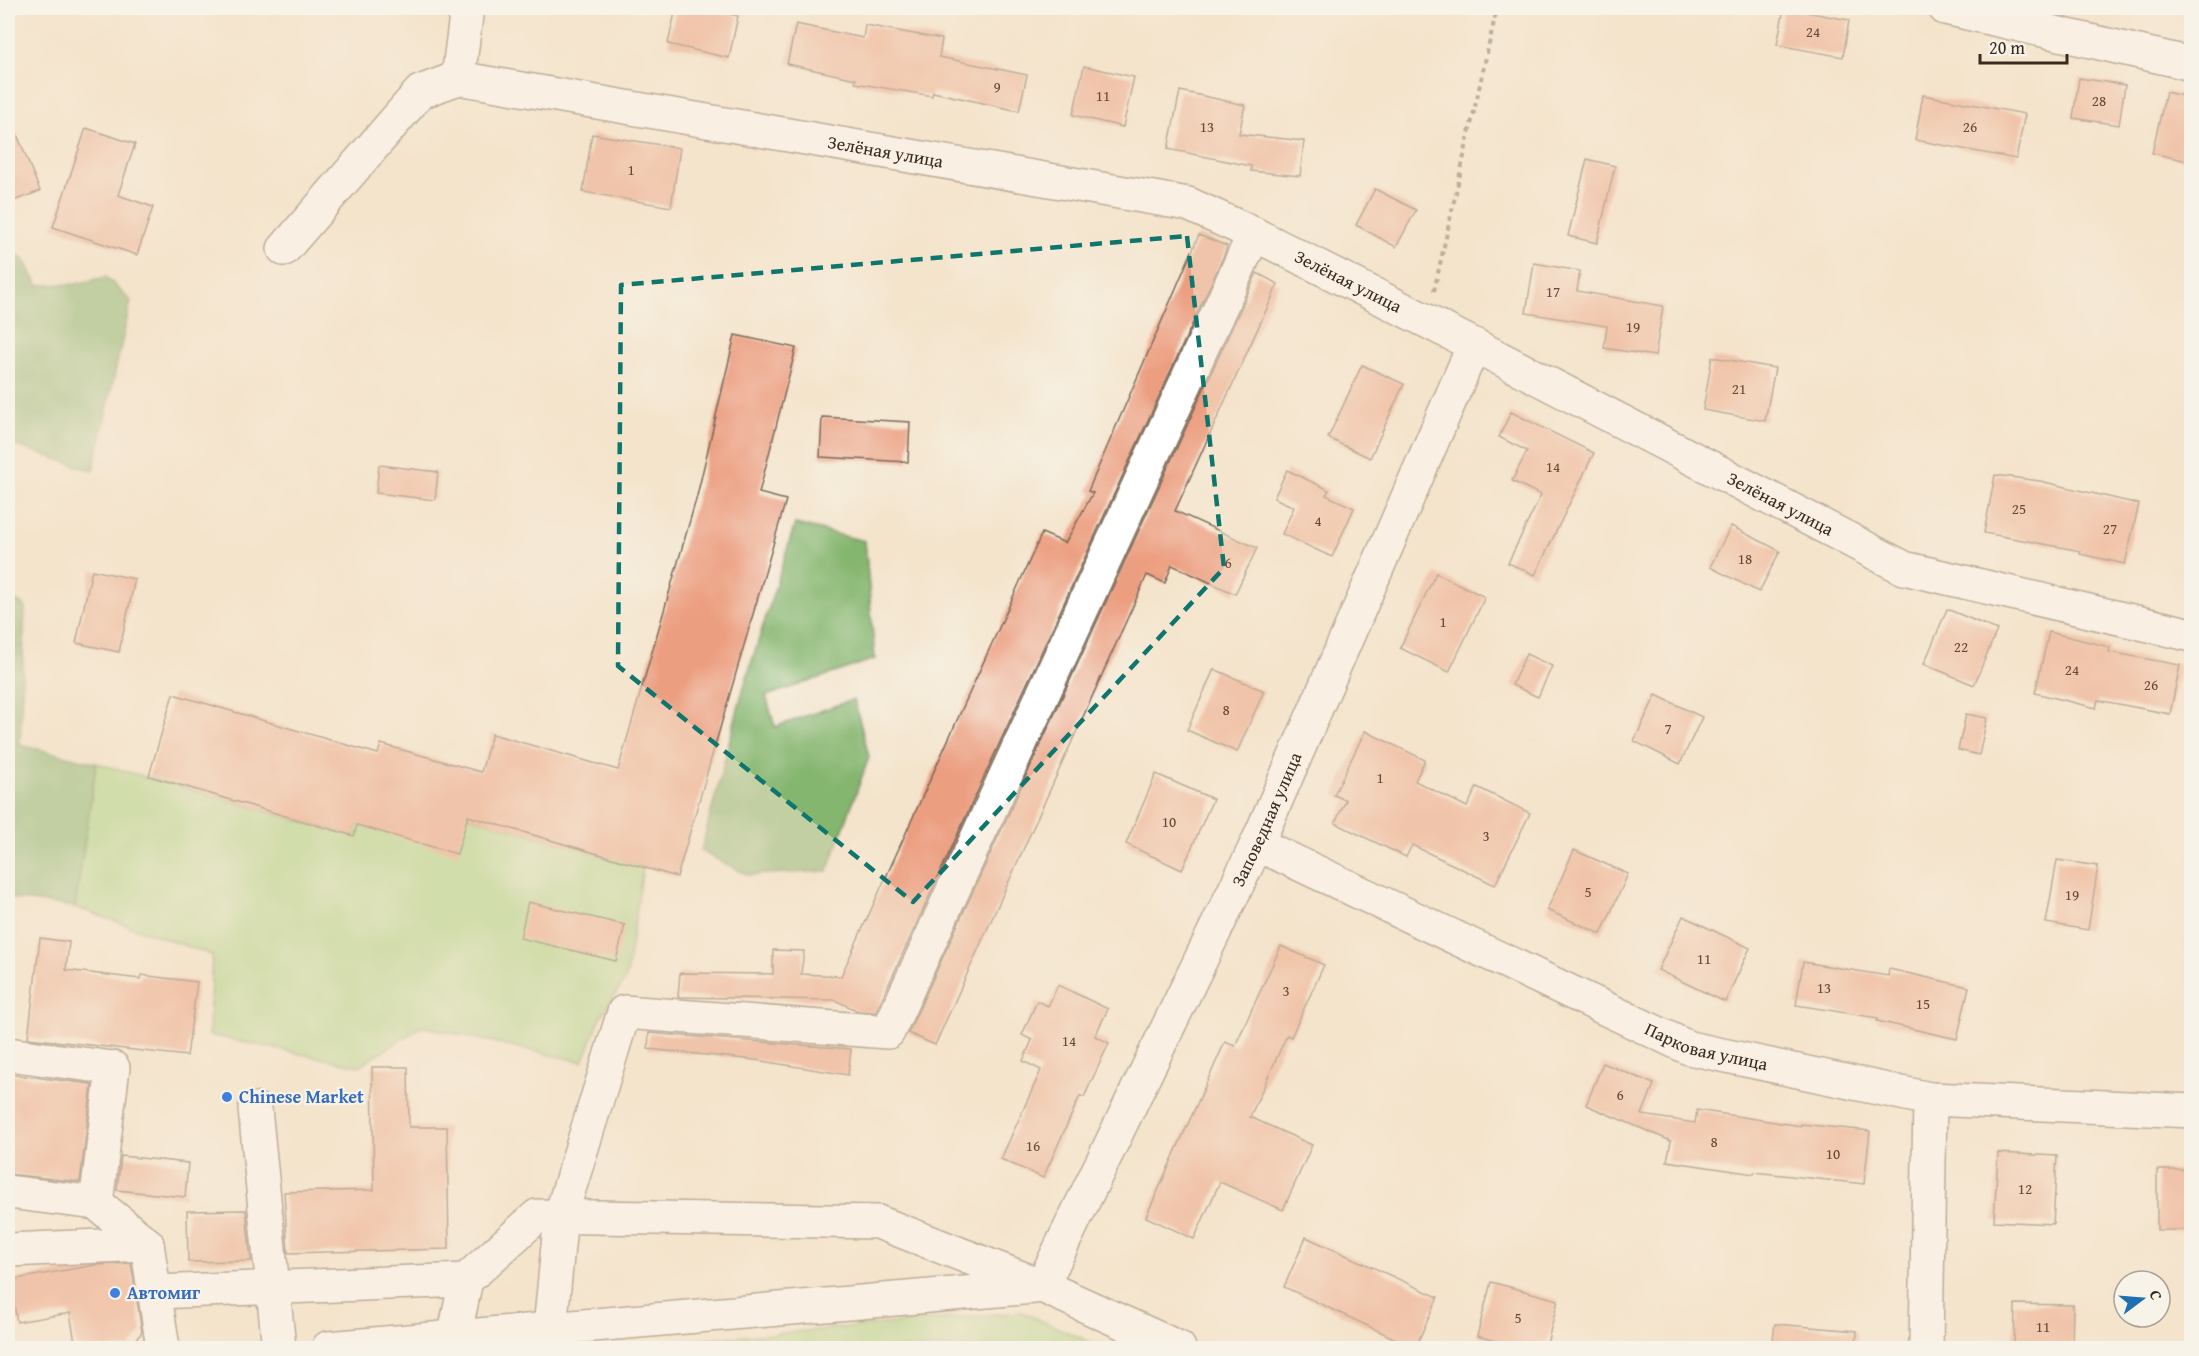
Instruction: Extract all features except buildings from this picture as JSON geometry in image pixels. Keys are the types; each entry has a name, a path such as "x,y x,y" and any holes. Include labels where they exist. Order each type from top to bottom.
{"street":[{"path":"284,249 420,92 458,78 467,8"},
{"path":"1945,8 2192,64"},
{"name":"Зелёная улица","path":"458,78 1188,204 1254,234 1426,323 1474,345 1904,568 2192,635"},
{"path":"550,1329 561,1215 624,1012 888,1032 1254,234"},
{"name":"Заповедная улица","path":"1042,1286 1257,844 1474,345"},
{"name":"Парковая улица","path":"1257,844 1689,1047 1930,1099 2192,1111"},
{"path":"8,1054 113,1068 96,1203"},
{"path":"1926,1348 1930,1099"},
{"path":"255,1109 279,1348"},
{"path":"8,1192 96,1203 147,1244 164,1348"},
{"path":"454,1338 466,1280 537,1216 561,1215 878,1222 1042,1286 1179,1348"},
{"path":"8,1250 147,1244"},
{"path":"155,1292 466,1280"},
{"path":"328,1348 1042,1286"}],"path":[{"path":"1426,323 1497,8"}],"highlighted area":[{"path":"1187,236 1224,568 913,902 618,666 621,285"}],"green space":[{"path":"8,250 23,258 38,285 76,284 106,277 131,301 93,471 8,443"},
{"path":"795,524 865,541 875,659 766,696 775,727 854,699 869,757 828,871 748,875 701,851 743,690"},
{"path":"8,597 25,606 20,745 96,763 75,907 8,898"},
{"path":"96,763 354,836 357,825 468,816 643,867 626,978 601,1016 583,1062 422,1026 359,1066 209,1035 212,955 75,907"},
{"path":"1021,1312 1104,1348 610,1348"}],"place":[{"name":"Chinese Market","path":"227,1097"},
{"name":"Автомиг","path":"115,1293"}]}
